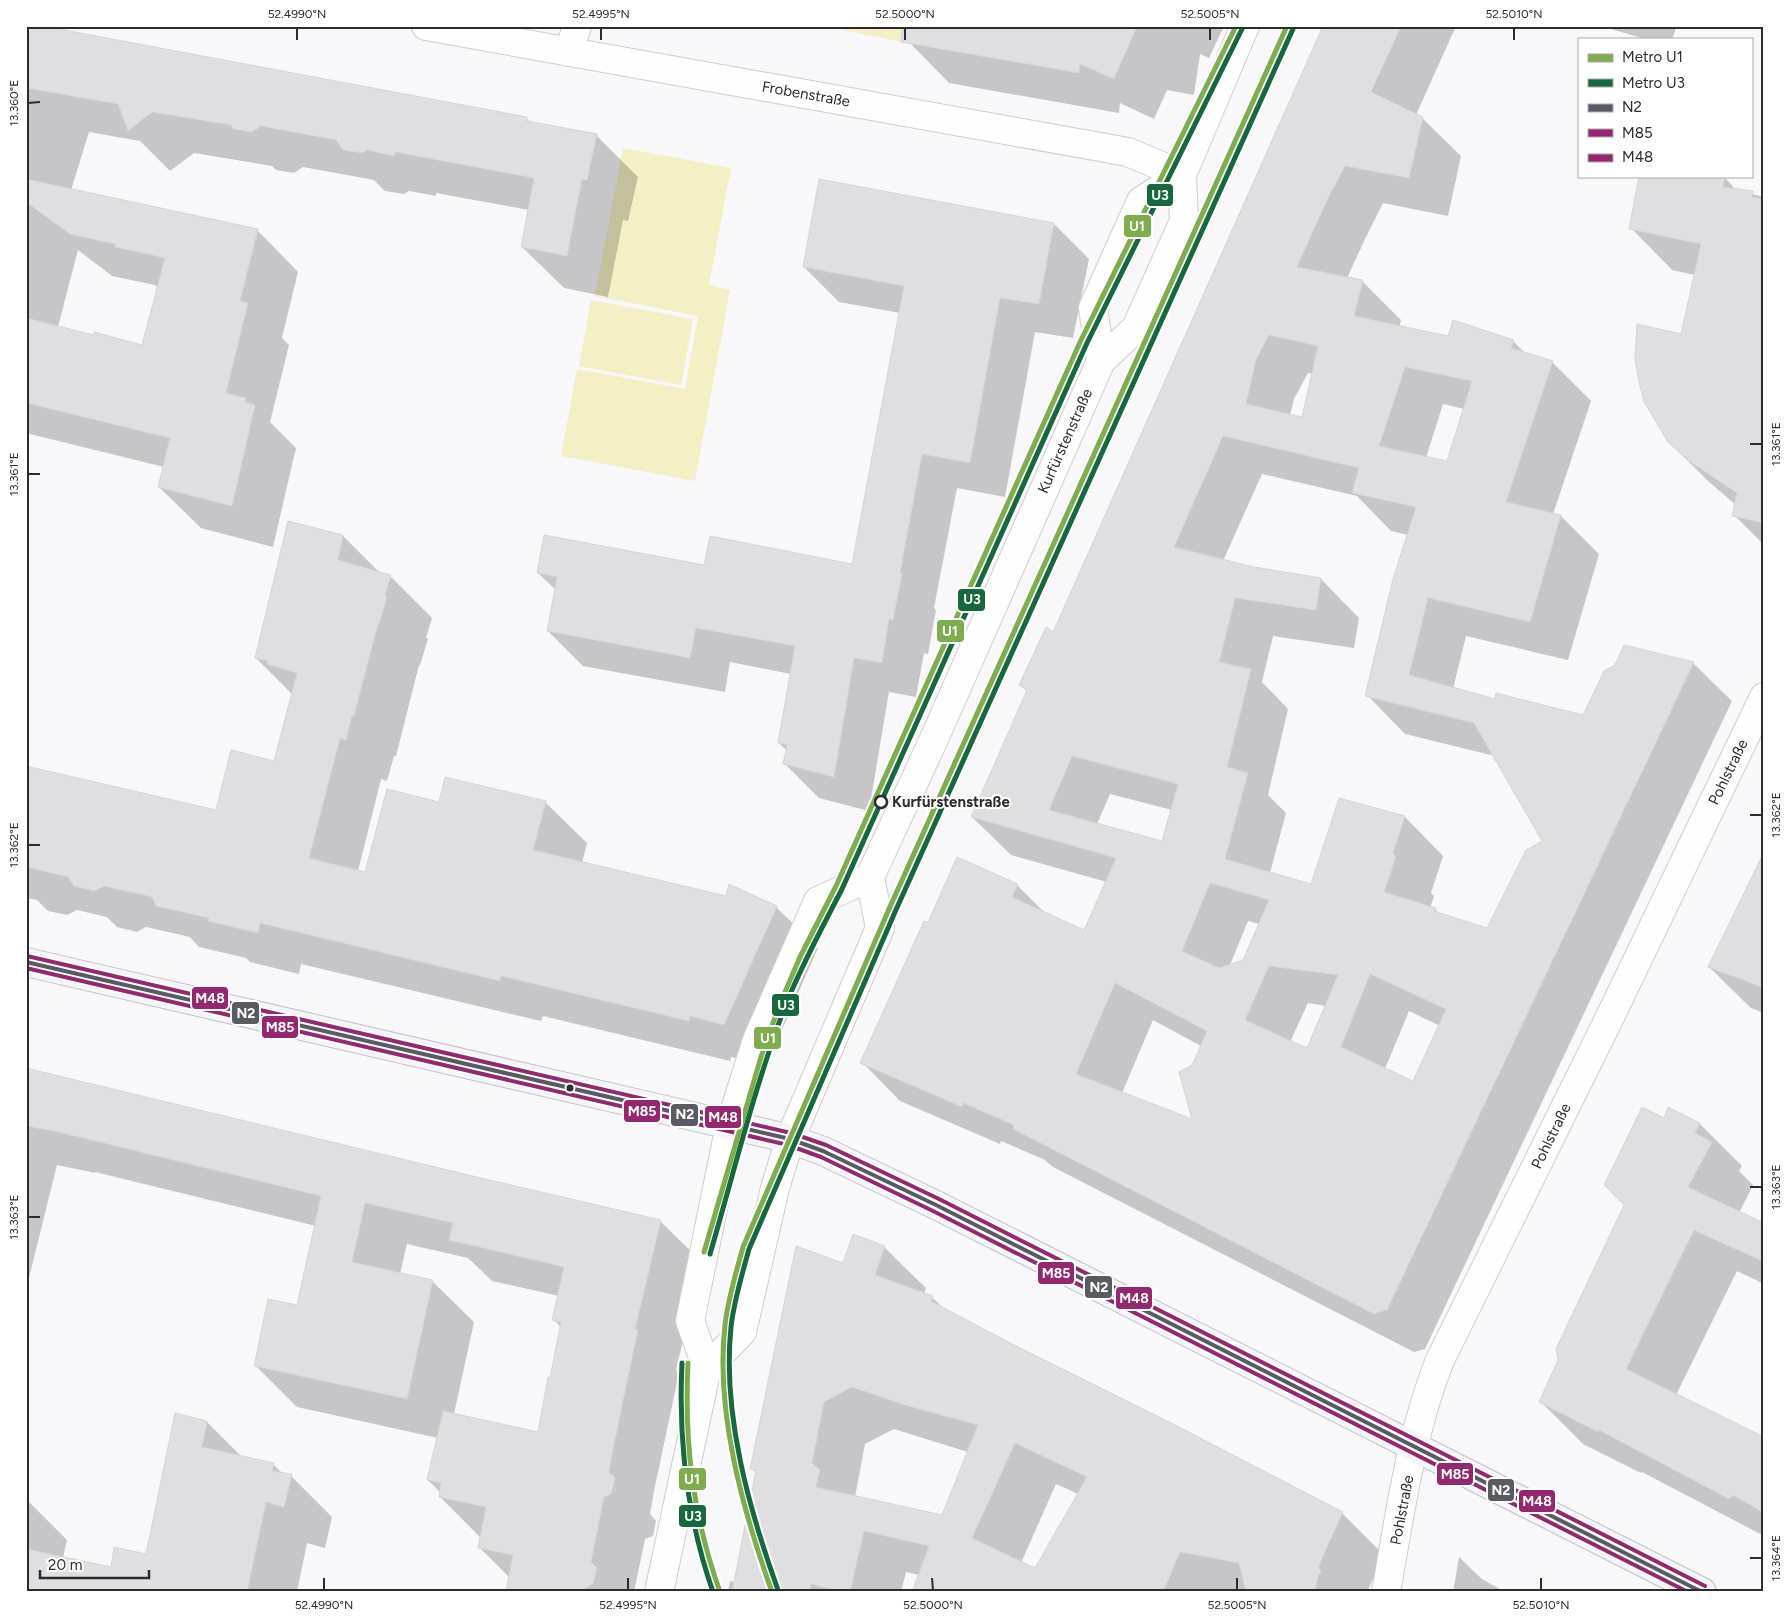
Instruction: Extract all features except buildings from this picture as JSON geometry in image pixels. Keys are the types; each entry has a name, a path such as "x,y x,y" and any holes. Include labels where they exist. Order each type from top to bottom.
{"main road":[{"path":"26,962 790,1139 841,1159 936,1205 1702,1592"}],"street":[{"name":"Frobenstraße","path":"426,26 1128,152 1182,175"},
{"path":"569,52 577,26"},
{"name":"Kurfürstenstraße","path":"870,877 934,739 1101,361 1136,328 1184,221 1182,175 1245,26"},
{"path":"1101,361 1093,308 1141,201 1182,175"},
{"name":"Pohlstraße","path":"1386,1592 1414,1446 1440,1360 1609,1019 1764,697"},
{"path":"659,1592 707,1368 690,1321 730,1125 757,1040 818,901 870,877 880,928 790,1139 775,1188 742,1332 707,1368"}],"shaded area":[{"path":"823,26 910,26 907,43"},
{"path":"623,148 731,168 709,285 730,290 695,481 561,456 577,369 685,389 698,316 595,296"},
{"path":"591,300 693,319 681,385 579,366"}],"metro line":[{"name":"U1","path":"704,1252 761,1057 779,1006 800,957 836,886 1081,340 1236,26"},
{"name":"U1","path":"772,1592 742,1495 728,1426 724,1392 723,1358 726,1315 743,1247 889,909 1287,26"},
{"name":"U3","path":"710,1254 754,1100 773,1039 790,994 842,889 1087,343 1242,29"},
{"name":"U3","path":"778,1590 748,1494 740,1461 730,1393 729,1360 732,1317 749,1249 895,912 1293,29"},
{"name":"U3","path":"682,1363 682,1422 686,1479 697,1536 713,1592"},
{"name":"U1","path":"688,1363 687,1393 692,1479 703,1536 720,1592"}],"transit line":[{"name":"M48","path":"27,956 791,1133 826,1145 939,1199 1705,1586"},
{"name":"N2","path":"26,962 790,1139 823,1151 936,1205 1702,1592"},
{"name":"M85","path":"26,968 788,1145 821,1157 933,1211 1688,1592"}],"place":[{"name":"Kurfürstenstraße","path":"881,802"}]}
